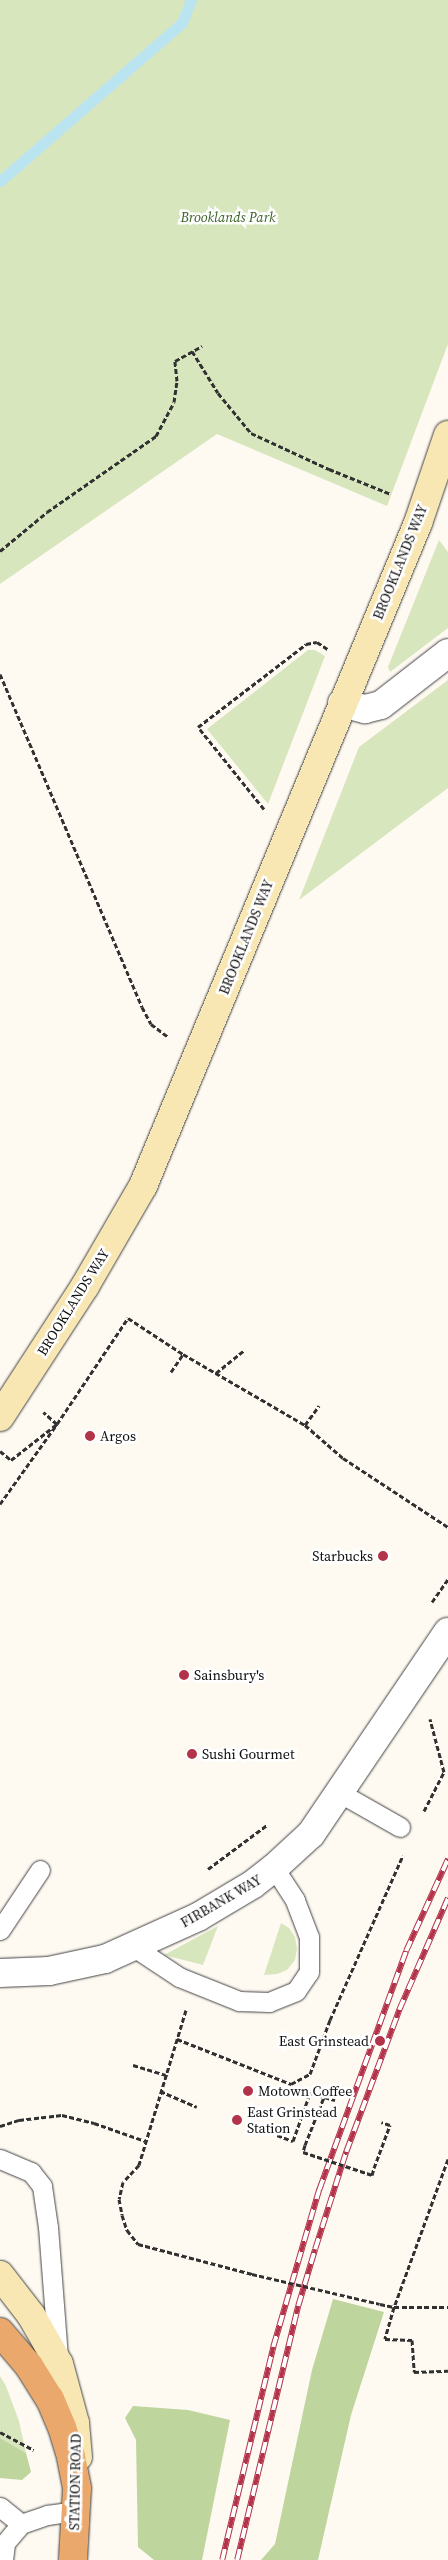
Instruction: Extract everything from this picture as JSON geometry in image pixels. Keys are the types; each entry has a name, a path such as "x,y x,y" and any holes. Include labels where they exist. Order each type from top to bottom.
{"highway":[{"path":"0,2332 29,2366 50,2399 62,2427 76,2500"},
{"name":"STATION ROAD","path":"73,2560 76,2500"}],"main road":[{"name":"BROOKLANDS WAY","path":"0,1417 85,1286 143,1186 201,1049 291,825 418,523 448,435"},
{"name":"STATION ROAD","path":"0,2275 31,2315 59,2364 75,2423 78,2454 76,2500"}],"street":[{"path":"342,703 365,709 381,705 448,653"},
{"name":"FIRBANK WAY","path":"0,1974 49,1971 78,1966 134,1947 228,1900 274,1868 311,1834 448,1632"}],"lane":[{"path":"340,1793 400,1827"},
{"path":"134,1947 165,1970 239,2001 270,2002 296,1990 309,1972 309,1937 295,1900 274,1868"},
{"path":"0,1930 40,1870"},
{"path":"0,2159 31,2172 42,2186 48,2227 59,2364"},
{"path":"3,2560 5,2543 21,2524 47,2515 76,2500"},
{"path":"0,2507 21,2524"}],"path":[{"path":"0,551 47,512 156,436 174,402 178,381 175,361 202,346"},
{"path":"192,352 218,394 251,433 378,490 423,504"},
{"path":"291,825 264,809 198,727 311,642 317,642 357,667"},
{"path":"0,674 142,1007 151,1024 165,1036 201,1049"},
{"path":"0,1504 57,1424 128,1318 184,1354 305,1425 343,1458 448,1527"},
{"path":"216,1372 244,1350"},
{"path":"170,1372 184,1354"},
{"path":"305,1425 319,1406"},
{"path":"40,1410 57,1424"},
{"path":"0,1451 11,1460 57,1424"},
{"path":"430,1605 448,1579"},
{"path":"422,1816 444,1772 431,1728 423,1669"},
{"path":"201,1874 273,1820"},
{"path":"177,2039 291,2084 310,2074 330,2020 405,1851"},
{"path":"194,1983 139,2165 123,2182 119,2199 127,2230 138,2244 252,2274 394,2307 448,2307"},
{"path":"133,2065 165,2075"},
{"path":"160,2091 197,2107"},
{"path":"277,2135 292,2141 310,2093 335,2100"},
{"path":"324,2097 303,2152 372,2176 390,2125 381,2122"},
{"path":"0,2126 19,2120 62,2115 94,2123 145,2141"},
{"path":"448,2159 394,2307 386,2339 412,2340 414,2372 448,2371"},
{"path":"0,2432 34,2450 36,2459"}],"green space":[{"name":"Brooklands Park","path":"0,0 448,0 448,344 387,506 217,434 0,584"},
{"path":"439,540 448,552 448,628 390,672 388,667"},
{"path":"308,650 315,650 325,656 268,804 207,729"},
{"path":"448,680 448,788 299,900 359,747"},
{"path":"281,1923 289,1928 295,1937 297,1949 295,1960 287,1970 277,1974 264,1975"},
{"path":"218,1926 203,1965 164,1955"},
{"path":"333,2299 384,2312 351,2415 318,2560 261,2560 275,2544 312,2370"},
{"path":"0,2376 6,2386 19,2421 26,2453 0,2438"},
{"path":"133,2406 188,2410 230,2420 202,2560 154,2560 138,2547 136,2440 125,2418"},
{"path":"0,2438 26,2453 31,2472 22,2480 0,2478"}],"waterway":[{"path":"0,181 182,23 191,0"}],"railway":[{"path":"222,2560 273,2347 319,2190 406,1951 448,1859"},
{"path":"237,2560 298,2306 315,2249 346,2152 399,2010 448,1898"}],"place":[{"name":"Argos","path":"90,1436"},
{"name":"Starbucks","path":"383,1556"},
{"name":"Sainsbury's","path":"184,1675"},
{"name":"Sushi Gourmet","path":"192,1754"},
{"name":"East Grinstead","path":"380,2041"},
{"name":"Motown Coffee","path":"248,2091"},
{"name":"East Grinstead Station","path":"237,2120"}]}
